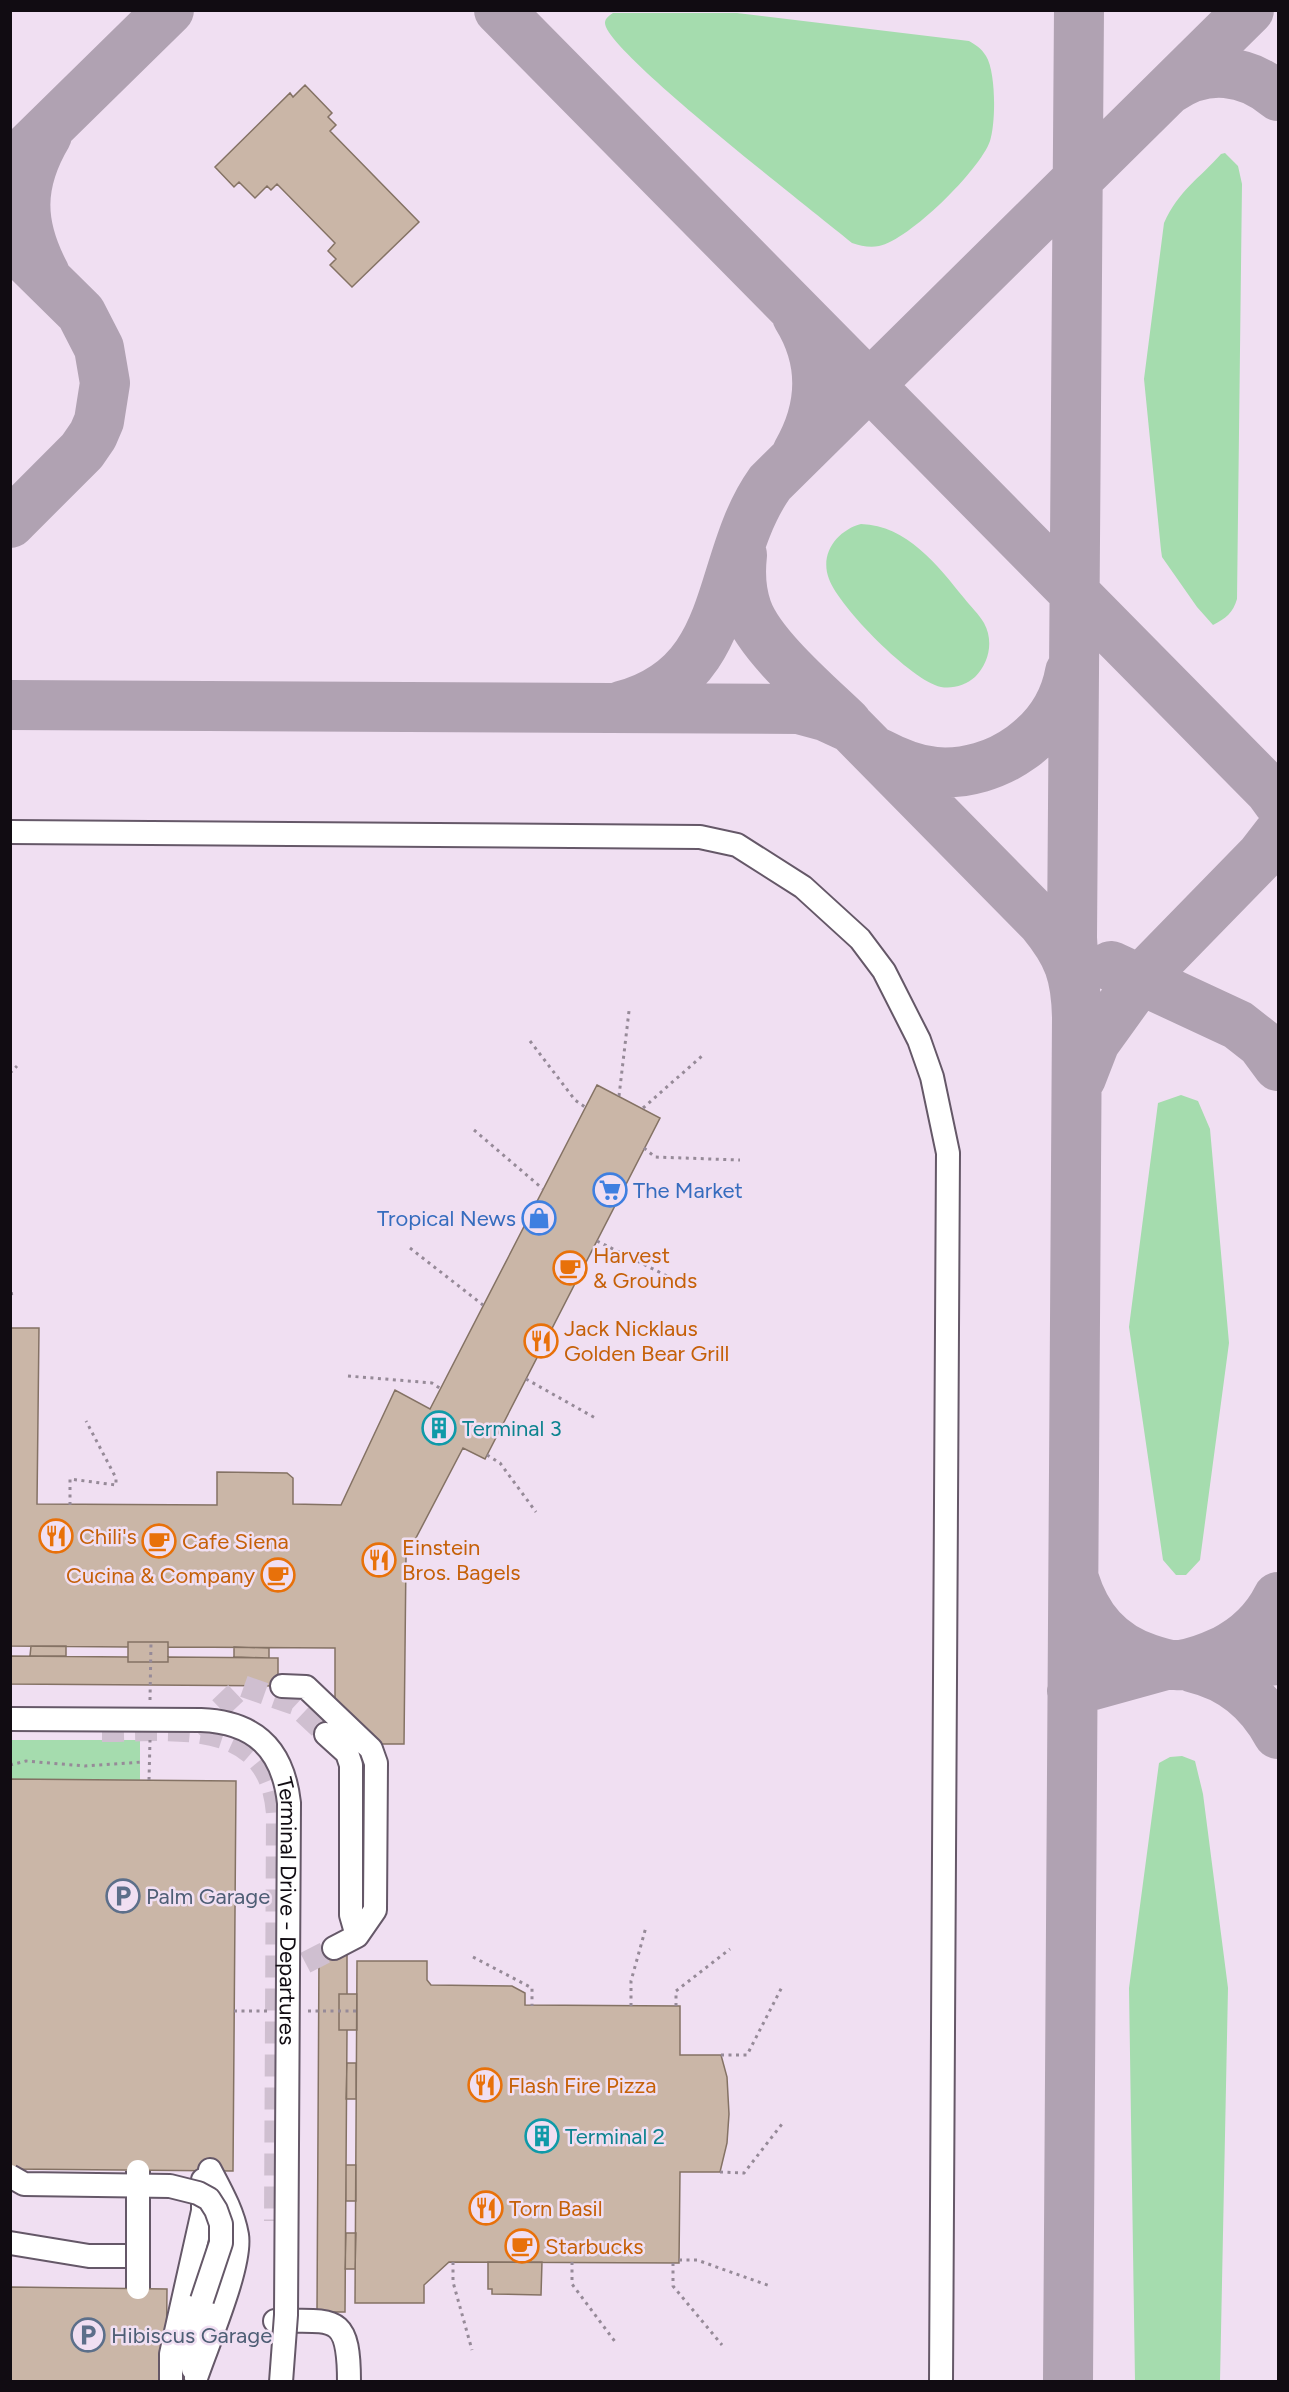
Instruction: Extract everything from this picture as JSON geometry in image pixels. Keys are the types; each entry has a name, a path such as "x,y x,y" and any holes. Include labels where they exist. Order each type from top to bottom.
{"street":[{"path":"10,832 700,837 737,845 803,887 860,939 884,971 919,1040 932,1077 948,1153 941,2382"},
{"path":"282,1686 306,1687 370,1749 376,1763 375,1910 357,1936 334,1948"},
{"name":"Terminal Drive - Departures","path":"10,1719 224,1722 245,1729 264,1742 276,1757 285,1776 289,1803 286,2303 281,2382"},
{"path":"326,1734 347,1754 351,1765 351,1915 357,1936"},
{"path":"137,2170 136,2288 134,2256 137,2170"},
{"path":"171,2382 171,2354 203,2211 206,2170 228,2206 237,2236 237,2254 196,2380"},
{"path":"10,2176 24,2184 170,2186 203,2196 216,2210 221,2224 221,2243 193,2331 192,2364 196,2380"},
{"path":"10,2243 89,2256 134,2256"},
{"path":"275,2321 324,2321 335,2325 347,2342 349,2382"}],"path":[{"path":"619,1096 628,1011"},
{"path":"530,1041 575,1100 585,1107"},
{"path":"643,1108 702,1056"},
{"path":"10,1073 17,1066"},
{"path":"474,1130 543,1189"},
{"path":"644,1148 655,1157 740,1160"},
{"path":"597,1241 669,1276"},
{"path":"410,1248 483,1305"},
{"path":"10,1294 17,1293"},
{"path":"348,1376 432,1383 441,1389"},
{"path":"526,1379 597,1419"},
{"path":"70,1505 70,1479 116,1485 116,1478 86,1420"},
{"path":"487,1455 500,1463 536,1512"},
{"path":"10,1765 27,1761 85,1766 142,1762"},
{"path":"631,2006 631,1981 646,1927"},
{"path":"676,2006 676,1991 730,1949"},
{"path":"473,1957 531,1988 531,2006"},
{"path":"721,2055 747,2055 783,1984"},
{"path":"720,2172 744,2173 782,2124"},
{"path":"679,2260 697,2260 771,2286"},
{"path":"453,2262 453,2282 472,2350"},
{"path":"572,2262 572,2284 616,2343"},
{"path":"673,2263 673,2286 722,2345"}],"green space":[{"path":"613,13 737,13 969,41 984,53 992,73 994,110 990,141 973,169 942,202 908,231 879,246 852,243 716,133 639,65 614,39 605,23"},
{"path":"1225,153 1238,166 1242,184 1237,599 1228,615 1213,625 1197,607 1162,557 1144,379 1164,223 1183,193 1221,154"},
{"path":"861,524 893,531 920,549 982,620 989,637 987,659 971,680 959,686 950,687 941,687 928,682 895,658 861,624 835,591 827,569 829,552 838,537"},
{"path":"1181,1095 1198,1101 1210,1129 1229,1343 1200,1560 1186,1575 1176,1575 1163,1560 1129,1327 1158,1103"},
{"path":"11,1740 140,1740 140,1780 11,1779"},
{"path":"1182,1756 1195,1761 1203,1794 1228,1988 1220,2381 1135,2381 1129,1988 1159,1763 1170,1757"}],"building":[{"path":"305,85 332,113 328,117 336,125 330,131 419,222 352,287 330,265 336,259 328,251 335,243 277,184 271,190 267,186 255,198 239,182 234,187 215,167 290,93 293,97"},
{"name":"Terminal 3","path":"597,1085 660,1118 485,1459 463,1448 406,1557 404,1744 381,1744 335,1700 335,1648 168,1647 168,1642 128,1642 128,1647 10,1646 10,1328 39,1328 37,1504 217,1505 217,1472 287,1473 293,1478 293,1504 341,1505 395,1390 430,1409"},
{"path":"128,1642 168,1642 168,1662 128,1662"},
{"path":"31,1646 66,1646 66,1656 30,1656"},
{"path":"234,1647 269,1648 269,1658 234,1657"},
{"path":"10,1656 128,1657 128,1662 168,1662 168,1657 278,1658 278,1686 10,1684"},
{"name":"Palm Garage","path":"10,1779 236,1781 233,2171 10,2169"},
{"path":"319,1953 347,1953 347,1994 339,1994 339,2030 347,2030 345,2312 317,2312"},
{"name":"Terminal 2","path":"357,1961 427,1961 427,1980 431,1985 512,1986 525,1993 525,2005 680,2006 680,2055 721,2055 727,2077 729,2114 727,2143 720,2172 680,2172 679,2263 449,2262 424,2285 424,2303 355,2303"},
{"path":"339,1994 357,1994 357,2030 339,2030"},
{"path":"347,2063 356,2063 356,2099 346,2099"},
{"path":"346,2165 356,2165 356,2201 346,2201"},
{"path":"346,2233 356,2233 355,2269 345,2269"},
{"path":"488,2262 542,2262 541,2295 492,2294 492,2289 488,2289"},
{"name":"Hibiscus Garage","path":"10,2287 167,2289 166,2382 10,2382"}],"taxiway":[{"path":"10,166 169,10"},
{"path":"499,10 1270,791 1278,802"},
{"path":"1074,971 1072,938 1079,10"},
{"path":"621,706 658,691 685,670 704,643 718,613 752,514 770,483 1249,10"},
{"path":"1170,89 1197,76 1226,73 1253,80 1278,96"},
{"path":"45,274 30,238 25,204 31,170 47,135"},
{"path":"10,243 81,313 99,348 105,383 99,421 93,435 82,451 10,523"},
{"path":"797,316 812,350 817,384 812,419 797,453"},
{"path":"742,555 743,596 754,623 777,654 847,723"},
{"path":"879,753 906,765 935,772 958,772 1002,759 1022,747 1039,732 1053,714 1064,694 1070,672"},
{"path":"10,705 799,709 825,716 851,728 1042,922 1059,945 1073,977 1077,1017 1068,2382"},
{"path":"1081,1078 1095,1042 1139,981 1261,856 1278,834"},
{"path":"1111,966 1238,1025 1261,1043 1278,1066"},
{"path":"1074,1579 1092,1618 1111,1638 1135,1653 1172,1665 1197,1661 1232,1646 1262,1621 1278,1597"},
{"path":"1072,1691 1166,1665 1234,1665 1278,1660"},
{"path":"1194,1668 1221,1677 1244,1692 1263,1711 1278,1734"}],"tunnel":[{"path":"196,1731 243,1686 294,1704 326,1734"},
{"path":"102,1731 159,1730 214,1735 238,1744 257,1759 270,1782 277,1814 275,2221"},
{"path":"276,1978 334,1948"}],"place":[{"name":"The Market","path":"610,1190"},
{"name":"Tropical News","path":"539,1218"},
{"name":"Harvest & Grounds","path":"570,1268"},
{"name":"Jack Nicklaus Golden Bear Grill","path":"541,1341"},
{"name":"Terminal 3","path":"439,1428"},
{"name":"Chili's","path":"56,1536"},
{"name":"Cafe Siena","path":"159,1541"},
{"name":"Einstein Bros. Bagels","path":"379,1560"},
{"name":"Cucina & Company","path":"278,1575"},
{"name":"Palm Garage","path":"123,1896"},
{"name":"Flash Fire Pizza","path":"485,2085"},
{"name":"Terminal 2","path":"542,2136"},
{"name":"Torn Basil","path":"486,2208"},
{"name":"Starbucks","path":"522,2246"},
{"name":"Hibiscus Garage","path":"88,2335"}]}
